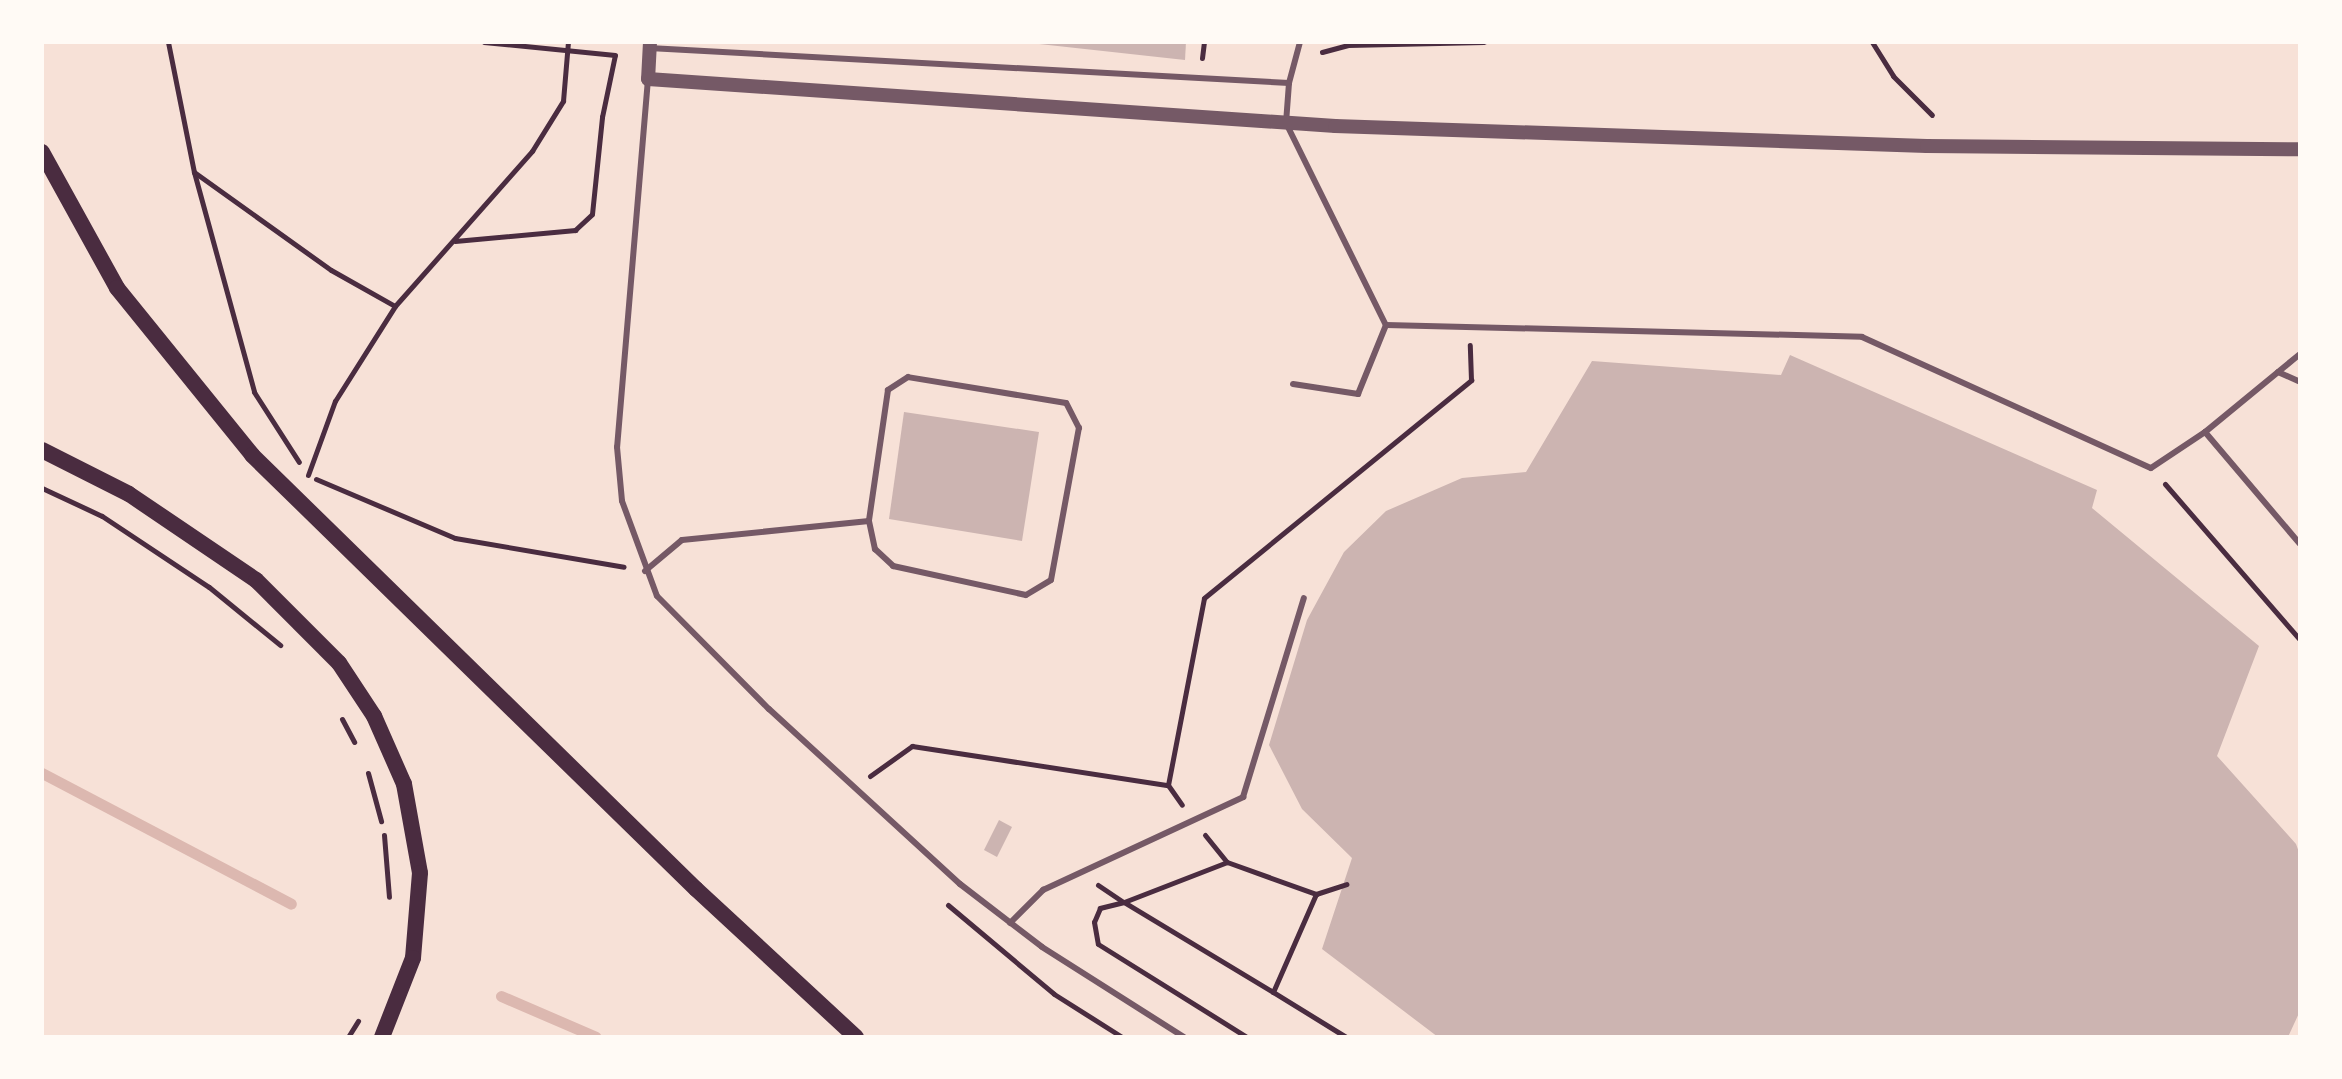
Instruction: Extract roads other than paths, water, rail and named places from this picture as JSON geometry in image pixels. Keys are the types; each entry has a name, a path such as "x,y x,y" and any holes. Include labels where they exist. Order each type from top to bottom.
{"main road":[{"path":"42,152 117,288 252,455 696,889 856,1037"},
{"path":"42,450 155,510 256,580 339,663 374,716 404,784 420,873 413,958 382,1037"}],"street":[{"path":"650,45 648,79 1286,123 1927,146 2300,149"}],"lane":[{"path":"1293,384 1358,394 1386,325 1286,123 1289,83 1300,42"},
{"path":"650,45 1289,83"},
{"path":"648,79 617,447 622,501 645,571 657,596 853,789 947,873 1010,923 1184,1037"},
{"path":"1386,325 1862,337 2151,468 2205,432 2300,354"},
{"path":"2278,372 2300,382"},
{"path":"908,377 1066,403 1079,428 1051,580 1026,595 893,566 875,549 869,521 888,390 908,377"},
{"path":"2205,432 2300,544"},
{"path":"645,571 682,540 869,521"},
{"path":"1010,923 1043,890 1243,797 1304,598"}],"waterway":[{"path":"42,773 291,904"},
{"path":"501,996 596,1037"}]}
